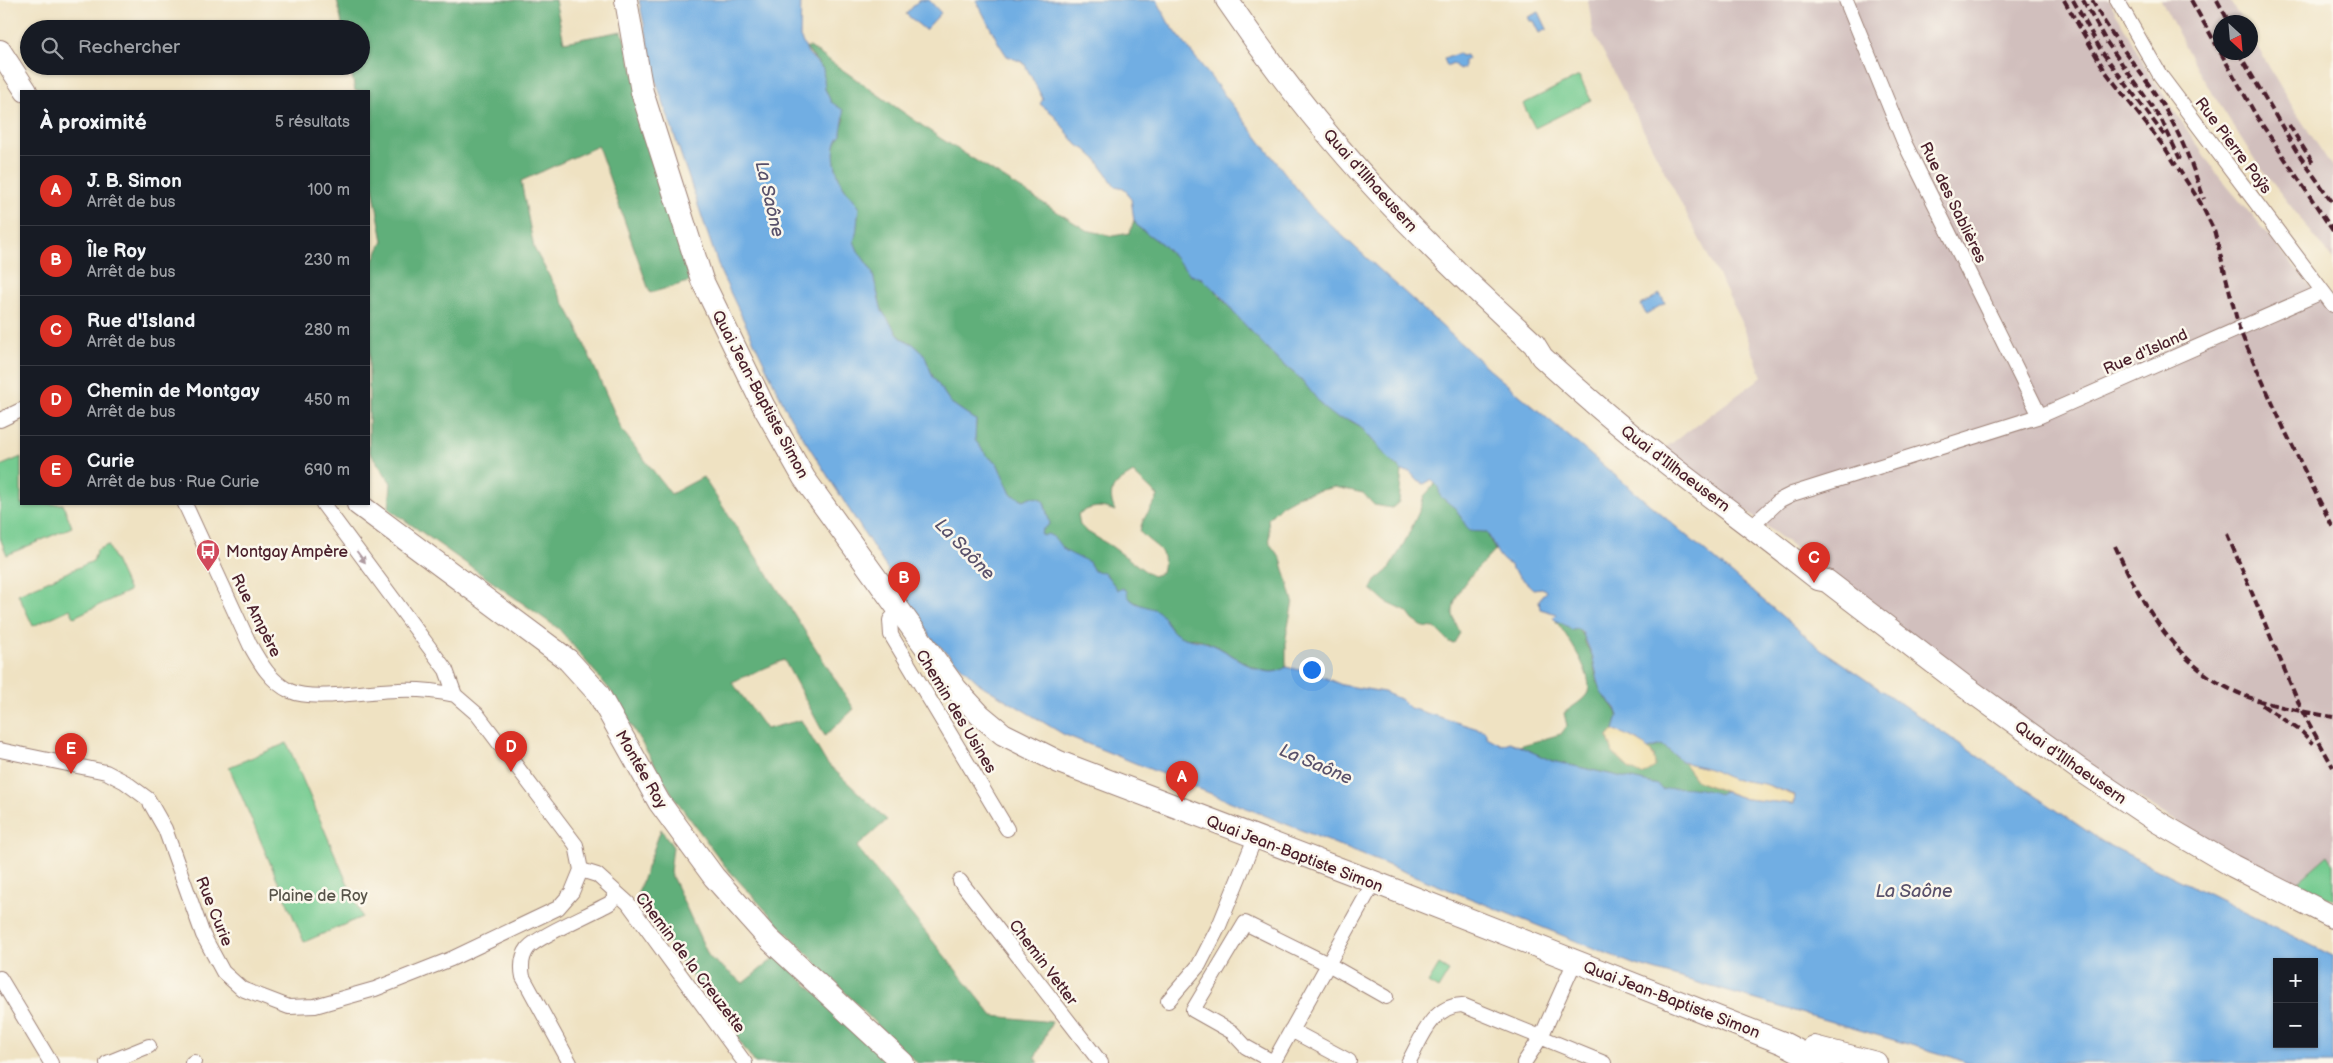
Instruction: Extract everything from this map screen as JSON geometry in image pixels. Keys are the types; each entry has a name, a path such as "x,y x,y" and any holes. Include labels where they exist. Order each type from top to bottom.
{"main road":[{"name":"Quai Jean-Baptiste Simon","path":"626,0 642,92 702,280 764,407 804,478 956,688 980,715 1003,734 1059,762 1374,882 1783,1042 1808,1056 1829,1063"},
{"name":"Quai d'Illhaeusern","path":"1226,0 1297,95 1358,168 1426,242 1534,344 1542,357 1617,423 1658,456 1824,573 1827,581 1964,686 2079,770 2158,822 2232,866 2333,917"},
{"path":"0,51 25,90"},
{"name":"Montée Roy","path":"359,505 568,660 598,693 660,802 714,876 768,938 903,1063"},
{"name":"Quai Jean-Baptiste Simon","path":"1783,1042 1813,1047 1876,1063"}],"street":[{"name":"Rue des Sablières","path":"1846,0 1904,142 2040,416"},
{"name":"Rue Pierre Paÿs","path":"2117,0 2160,75 2322,292 2333,304"},
{"name":"Rue d'Island","path":"1754,523 1780,500 1792,494 2040,416 2322,292"},
{"path":"0,420 20,410"},
{"name":"Rue Ampère","path":"185,505 250,645 259,662 272,678 291,691 312,695 398,690 433,691 455,695"},
{"path":"323,505 446,670 455,695 477,714 576,845 581,870"},
{"name":"Chemin des Usines","path":"899,610 890,620 891,635 1007,829"},
{"name":"Rue Curie","path":"0,750 106,772 126,782 148,799 165,829 203,935 223,972 242,989 289,1007 315,1006 342,1000 460,954 558,908 572,892 581,870"},
{"path":"1168,1001 1199,965 1219,926 1255,838"},
{"name":"Chemin de la Creuzette","path":"581,870 597,875 628,903 744,1063"},
{"name":"Chemin Vetter","path":"960,881 1100,1063"},
{"path":"1374,882 1328,964 1291,1030 1273,1062 1246,1047 1232,1032 1193,1010 1245,923 1328,964 1386,997"},
{"path":"570,1063 523,977 521,966 529,947 610,904 618,894"},
{"path":"1524,1063 1541,1037 1575,961"},
{"path":"0,978 52,1063"},
{"path":"1408,1063 1432,1020 1440,1011 1453,1005 1462,1005 1604,1063"},
{"path":"1291,1030 1349,1061"},
{"path":"107,1063 149,1046"}],"shaded area":[{"path":"1588,0 2109,0 2149,73 2216,173 2333,312 2333,863 2328,855 2288,890 2045,741 1665,448 1762,377 1741,320 1593,32"},
{"path":"2161,0 2229,0 2239,15 2213,15 2213,60 2258,60 2258,48 2295,111 2333,168 2333,260 2257,163 2197,69"}],"green space":[{"path":"337,0 555,0 564,42 622,31 692,281 650,293 598,146 521,181 534,248 575,323 622,430 671,494 703,477 787,603 854,709 825,736 784,660 732,682 766,729 801,720 826,762 887,820 857,847 993,1016 1052,1022 1035,1058 1039,1063 917,1063 781,927 725,866 674,797 610,690 559,629 389,509 391,483 370,452 370,267 383,241 370,172 370,90 355,90 352,75 370,75 370,20 341,20"},
{"path":"810,47 940,138 1086,230 1113,236 1130,233 1134,220 1138,227 1162,244 1191,275 1201,278 1212,286 1233,312 1277,359 1301,379 1312,392 1347,419 1360,426 1402,471 1399,502 1392,508 1374,505 1363,493 1335,487 1300,495 1282,505 1268,519 1270,544 1281,559 1293,601 1286,637 1286,667 1278,671 1269,672 1250,665 1205,641 1187,639 1177,635 1156,612 1122,594 1107,575 1094,571 1089,562 1079,560 1066,551 1050,535 1044,536 1041,533 1050,524 1044,502 1040,498 1030,497 1024,500 1011,494 997,463 987,456 975,440 976,420 951,403 933,377 924,354 913,344 901,338 882,311 872,271 853,240 857,228 859,207 844,187 835,166 835,146 841,135 841,126 845,119 831,102 825,89 823,69 806,48","holes":["1133,473 1158,496 1145,518 1140,532 1162,553 1162,573 1152,576 1080,525 1078,514 1088,509 1100,507 1115,511 1112,504 1112,492 1121,480"]},
{"path":"1579,76 1591,100 1535,128 1523,104"},
{"path":"20,457 20,505 63,505 72,527 7,555 0,538 0,466"},
{"path":"1436,483 1468,525 1480,531 1486,531 1495,550 1463,585 1455,601 1453,613 1460,633 1454,643 1449,642 1435,628 1423,627 1413,620 1407,612 1386,602 1371,589 1375,581 1388,570 1404,544 1424,496"},
{"path":"108,545 129,591 74,617 70,609 33,626 18,594 93,561 97,550"},
{"path":"1556,621 1567,624 1572,630 1578,629 1585,638 1585,643 1592,656 1599,688 1618,716 1614,730 1608,737 1613,753 1630,769 1655,757 1648,749 1662,745 1683,762 1697,781 1725,792 1721,795 1662,790 1657,785 1552,761 1519,746 1561,734 1567,726 1564,713 1581,701 1588,692 1589,684 1583,665"},
{"name":"Plaine de Roy","path":"287,743 362,917 304,942 229,767"},
{"path":"661,829 673,847 670,872 709,957 743,983 777,956 890,1063 755,1063 636,898"},
{"path":"2328,855 2333,863 2333,900 2297,882"},
{"path":"1439,965 1449,971 1438,989 1428,983"}],"sand":[{"path":"1614,730 1635,739 1647,747 1654,759 1655,767 1642,775 1630,769 1613,753 1608,737"},
{"path":"1683,762 1710,769 1732,779 1765,784 1795,796 1794,804 1746,799 1697,781"}],"water":[{"name":"La Saône","path":"639,0 801,0 800,37 808,53 823,69 825,89 831,102 843,110 844,117 841,135 837,140 834,152 835,166 844,187 859,207 854,241 858,251 872,271 882,311 901,338 913,344 924,354 933,377 951,403 976,420 975,440 987,456 997,463 1011,494 1024,500 1030,497 1039,498 1044,502 1050,524 1041,533 1044,536 1047,534 1051,535 1066,551 1089,562 1094,571 1104,572 1118,590 1123,588 1127,591 1128,596 1134,602 1159,612 1172,630 1179,636 1211,644 1248,665 1268,672 1286,667 1316,674 1342,685 1384,692 1402,700 1410,708 1485,731 1487,737 1502,745 1510,742 1552,761 1658,785 1662,790 1669,788 1691,788 1719,794 1725,792 1746,799 1794,804 1795,795 1765,784 1732,779 1710,769 1683,762 1662,745 1648,749 1638,740 1614,730 1618,716 1615,708 1601,693 1592,655 1582,632 1578,629 1572,630 1555,620 1553,618 1557,614 1540,609 1539,600 1546,591 1542,588 1533,589 1512,569 1511,565 1498,555 1486,532 1469,531 1456,509 1440,496 1439,489 1435,483 1431,480 1424,484 1418,481 1410,472 1402,471 1360,426 1350,420 1337,418 1323,407 1301,379 1277,359 1233,312 1220,294 1201,278 1191,275 1162,244 1138,227 1134,220 1131,199 1124,188 1115,186 1096,159 1085,149 1077,145 1053,114 1040,104 1043,99 1024,63 1007,56 976,0 1157,0 1168,22 1312,208 1490,370 1821,649 2103,842 2333,956 2333,1063 1967,1063 1633,964 1063,734 981,685 932,639 790,417 721,273 656,81"},
{"path":"919,0 929,0 941,13 925,30 906,14"},
{"path":"1539,12 1547,29 1539,33 1533,21 1530,21 1528,17"},
{"path":"1459,53 1461,56 1466,55 1468,59 1464,61 1464,68 1459,70 1453,63 1447,66 1444,59"},
{"path":"1660,294 1665,303 1646,314 1641,305"}],"railway":[{"path":"2064,0 2105,71 2165,148 2200,202 2214,230 2239,328 2286,433 2333,528"},
{"path":"2073,0 2102,52 2164,135"},
{"path":"2083,0 2106,41 2162,121 2180,159"},
{"path":"2092,0 2100,15 2168,114 2188,156 2204,199"},
{"path":"2191,0 2257,117 2333,231"},
{"path":"2217,0 2225,15"},
{"path":"2243,60 2297,152 2333,203"},
{"path":"2289,125 2313,163"},
{"path":"2227,534 2302,711 2333,767"},
{"path":"2115,546 2136,588 2162,629 2194,665 2213,679 2246,696 2282,707 2333,717"},
{"path":"2262,705 2302,732 2313,744"}],"place":[{"name":"Montgay Ampère","path":"208,572"},
{"name":"Rue d'Island","path":"1814,583"},
{"name":"Île Roy","path":"904,603"},
{"name":"Chemin de Montgay","path":"511,772"},
{"name":"Curie","path":"71,774"},
{"name":"J. B. Simon","path":"1182,802"}]}
